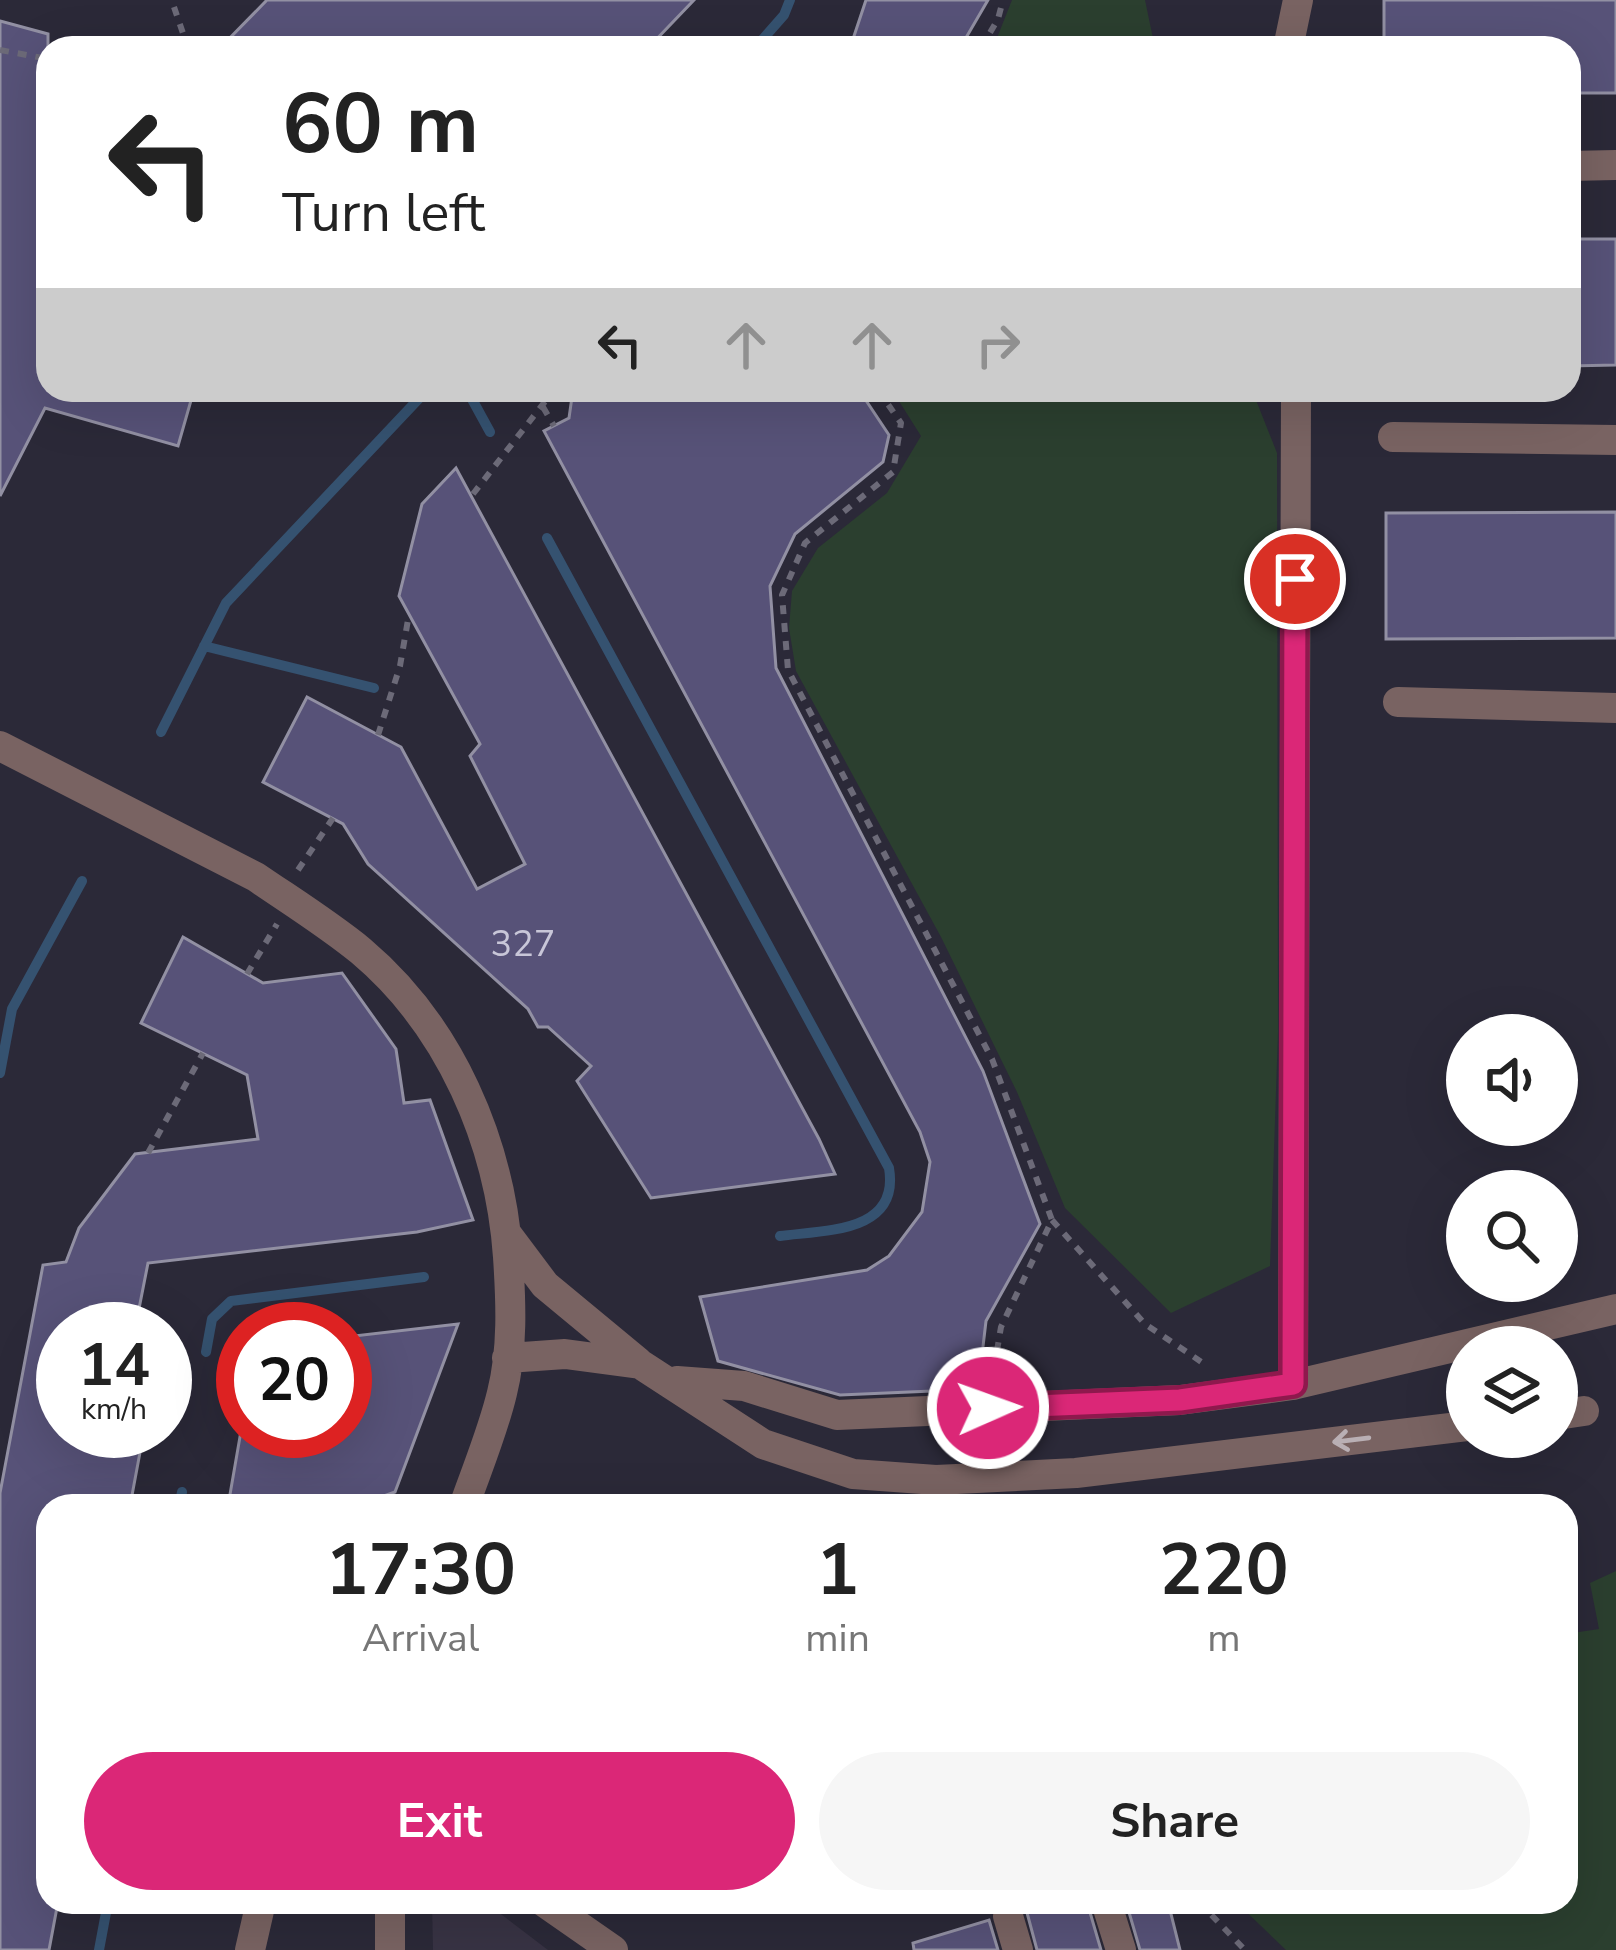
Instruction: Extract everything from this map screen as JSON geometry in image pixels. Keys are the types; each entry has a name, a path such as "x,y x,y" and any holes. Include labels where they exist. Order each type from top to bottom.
{"street":[{"path":"1290,36 1298,0"},
{"path":"1581,166 1616,165"},
{"path":"1293,1384 1296,402"},
{"path":"1393,437 1616,440"},
{"path":"1398,702 1616,708"},
{"path":"1,746 276,890 363,953 414,1007 457,1070 491,1152 506,1233 512,1316 503,1391 468,1494"},
{"path":"506,1233 545,1285 640,1364 763,1444 853,1474 935,1480 1076,1473 1446,1429"},
{"path":"671,1380 744,1386 837,1415 1180,1400 1293,1384 1616,1309"},
{"path":"507,1358 565,1354 640,1364"},
{"path":"250,1950 258,1914"},
{"path":"390,1914 390,1950"},
{"path":"561,1914 613,1950"},
{"path":"1110,1914 1121,1950"},
{"path":"1008,1916 1018,1950"}],"path":[{"path":"986,36 1003,0"},
{"path":"174,8 184,36"},
{"path":"0,50 36,57"},
{"path":"472,494 497,469 545,402"},
{"path":"886,402 901,423 893,472 805,543 782,595 788,670 992,1059 1052,1220 1145,1324 1207,1366"},
{"path":"543,407 554,426"},
{"path":"378,735 400,666 409,614"},
{"path":"247,974 276,890 333,818"},
{"path":"148,1153 202,1053"},
{"path":"988,1408 1001,1327 1052,1220"},
{"path":"1210,1914 1245,1950"}],"shaded area":[{"path":"432,1914 501,1914 548,1950 433,1950"}],"green space":[{"path":"1012,0 1145,0 1152,36 998,36"},
{"path":"900,402 1257,402 1277,453 1278,1032 1270,1266 1171,1313 1065,1208 1017,1092 941,937 796,671 789,628 792,591 818,548 887,493 921,436"},
{"path":"1616,1571 1616,1950 1286,1950 1248,1914 1578,1914 1578,1632 1599,1629 1590,1583"}],"building":[{"path":"267,0 694,0 660,36 232,36"},
{"path":"866,0 988,0 967,36 854,36"},
{"path":"1384,0 1616,0 1616,93 1581,93 1581,36 1384,36"},
{"path":"0,21 48,34 36,36 36,402 191,402 178,446 45,408 0,496"},
{"path":"1581,239 1616,239 1616,365 1581,366"},
{"path":"571,402 867,402 889,435 883,462 795,534 770,586 776,668 983,1071 1040,1224 986,1321 978,1389 840,1395 718,1361 700,1297 867,1270 889,1256 922,1212 930,1162 920,1132 544,431 569,418"},
{"path":"456,468 835,1174 651,1198 577,1081 591,1066 548,1027 538,1027 528,1009 368,864 343,824 263,782 307,697 401,747 477,889 525,864 470,756 480,744 399,596 422,504"},
{"path":"1616,512 1616,638 1386,639 1386,513"},
{"path":"183,937 263,983 342,973 396,1049 404,1103 430,1100 473,1220 417,1232 148,1263 140,1302 36,1302 43,1265 66,1262 79,1228 135,1154 258,1139 247,1075 141,1023"},
{"path":"36,1302 36,1458 139,1458 132,1494 36,1494 36,1914 56,1914 49,1950 0,1950 0,1493"},
{"path":"458,1324 395,1492 230,1494 236,1458 372,1458 372,1334"},
{"path":"1027,1914 1090,1914 1101,1950 1037,1950"},
{"path":"1130,1914 1171,1914 1180,1950 1140,1950"},
{"path":"989,1920 998,1950 914,1950 913,1943"}],"waterway":[{"path":"766,36 790,0"},
{"path":"161,732 226,603 416,402"},
{"path":"474,402 490,432"},
{"path":"547,538 889,1168 889,1189 883,1205 871,1216 837,1229 780,1236"},
{"path":"204,646 374,688"},
{"path":"0,1073 12,1009 82,881"},
{"path":"206,1352 212,1319 231,1301 424,1277"},
{"path":"99,1950 106,1914"}],"route":[{"path":"988,1408 1180,1400 1293,1384 1295,579"}]}
